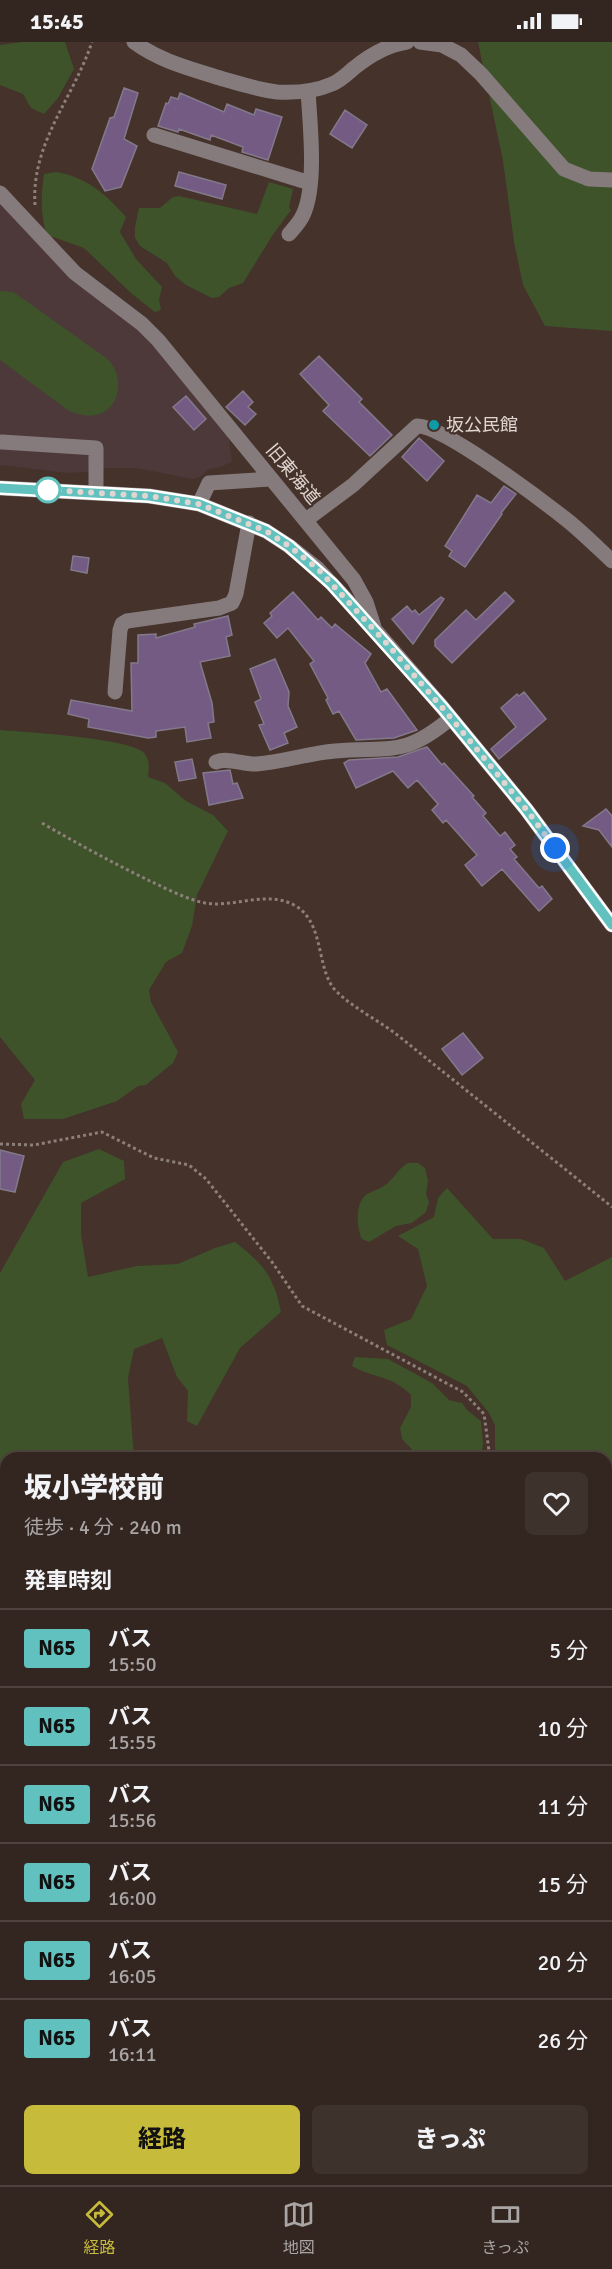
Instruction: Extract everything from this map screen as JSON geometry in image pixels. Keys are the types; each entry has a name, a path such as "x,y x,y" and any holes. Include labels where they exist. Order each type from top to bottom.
{"street":[{"path":"134,42 150,53 179,65 275,92 317,90 335,83 369,56 387,47 407,42"},
{"path":"420,42 442,45 462,55 564,169 589,178 612,180"},
{"path":"290,234 302,217 310,183 308,91"},
{"path":"154,135 310,183"},
{"name":"旧東海道","path":"0,193 75,273 158,340 354,580 366,602 375,630 526,809 612,925"},
{"path":"306,520 353,485 417,426 423,425 454,439 568,521 612,561"},
{"path":"2,442 96,448 96,493"},
{"path":"199,504 209,483 271,479"},
{"path":"0,488 149,496 199,504 249,523 289,546 310,563 375,630"},
{"path":"115,692 122,624 127,621 219,608 232,603 236,594 249,523"},
{"path":"216,762 226,760 254,764 334,751 380,751 406,747 432,734 451,718"}],"path":[{"path":"40,237 34,189 42,148 92,42"},
{"path":"42,823 97,855 176,893 206,903 260,899 284,901 296,906 313,926 326,973 335,990 358,1010 397,1035 612,1207"},
{"path":"0,1144 34,1145 102,1132 154,1158 189,1165 206,1179 272,1262 302,1306 463,1392 484,1414 489,1452"}],"shaded area":[{"path":"0,199 140,327 228,432 232,462 209,469 200,477 192,479 136,468 101,468 68,473 0,465"}],"green space":[{"path":"22,42 65,42 74,69 58,98 44,114 31,108 23,94 0,85 0,45"},
{"path":"478,42 612,42 612,331 545,326 523,285 514,242 503,161"},
{"path":"56,172 86,182 111,201 126,217 120,232 136,259 162,287 159,300 161,310 155,312 132,294 84,248 47,235 42,205 44,174"},
{"path":"269,182 293,189 289,207 291,210 243,283 229,288 219,297 212,298 186,285 175,276 167,263 140,246 135,238 139,208 160,208 173,197 179,196 257,214"},
{"path":"0,291 13,292 111,363 116,371 118,389 115,400 108,409 89,416 69,411 0,360"},
{"path":"0,730 100,740 137,748 148,759 148,777 165,783 186,801 213,815 228,831 197,895 192,926 182,953 166,962 149,990 151,1002 178,1052 173,1063 146,1085 138,1086 117,1101 63,1119 24,1119 21,1104 35,1080 0,1037"},
{"path":"99,1149 124,1161 125,1179 81,1203 81,1234 88,1277 137,1266 178,1264 235,1242 266,1272 275,1289 281,1312 240,1348 197,1426 187,1421 188,1391 177,1377 162,1338 134,1349 128,1378 134,1452 0,1452 0,1273 63,1162"},
{"path":"408,1163 418,1163 425,1168 428,1181 426,1194 429,1202 426,1212 412,1223 396,1226 369,1242 362,1239 358,1215 363,1198 388,1183"},
{"path":"447,1188 493,1239 521,1239 544,1248 565,1281 612,1257 612,1452 495,1452 495,1425 489,1413 467,1386 387,1345 384,1330 411,1319 427,1286 418,1249 398,1236 434,1217 438,1198"},
{"path":"355,1357 388,1359 432,1383 449,1400 462,1403 481,1421 482,1452 414,1452 402,1439 400,1428 411,1407 411,1395 396,1383 352,1366"}],"building":[{"path":"124,88 138,93 124,139 137,146 121,187 105,191 92,169 110,118 114,117"},
{"path":"180,93 224,112 227,104 254,115 256,109 282,117 268,160 242,152 243,147 211,135 210,140 179,129 178,132 158,126 166,103 168,104 171,97 178,99"},
{"path":"345,110 367,125 352,148 330,134"},
{"path":"179,172 226,185 222,199 175,186"},
{"path":"319,356 362,399 359,402 392,435 370,456 323,411 329,405 300,374"},
{"path":"243,391 253,402 248,407 256,414 245,425 226,407"},
{"path":"186,396 206,419 194,430 173,407"},
{"path":"419,438 444,461 427,481 402,457"},
{"path":"504,486 516,494 465,567 449,556 452,551 445,546 477,495 491,503"},
{"path":"73,556 89,558 87,573 71,570"},
{"path":"293,592 318,620 321,617 332,628 335,624 371,654 365,663 381,692 387,689 417,730 394,738 356,740 339,711 333,714 326,700 328,698 310,664 314,661 288,628 277,638 264,623 272,616 270,613"},
{"path":"505,592 514,601 452,663 435,646 435,640 466,610 476,620"},
{"path":"441,597 444,599 413,644 392,619 407,606 419,615"},
{"path":"228,616 232,635 226,637 230,656 200,662 212,703 214,722 208,723 211,738 187,742 185,727 156,731 156,737 148,738 88,727 89,719 68,714 71,700 132,711 131,663 138,663 138,635 156,634 156,638 195,627 194,624"},
{"path":"275,659 289,692 288,706 297,727 284,733 288,743 270,750 259,725 264,724 255,702 261,699 250,669"},
{"path":"524,692 546,719 499,759 491,749 516,727 501,708 517,694 519,696"},
{"path":"427,747 474,796 472,797 486,813 483,816 500,836 505,832 515,845 510,849 517,857 514,859 539,888 542,886 552,899 539,911 502,869 482,886 465,865 477,855 446,820 443,823 432,810 438,804 417,780 408,788 393,771 356,788 344,763 349,760 398,757"},
{"path":"192,759 196,778 179,781 175,762"},
{"path":"230,770 233,784 237,783 243,798 209,805 203,773"},
{"path":"606,809 612,816 612,847 599,830 583,826"},
{"path":"463,1033 483,1058 462,1075 442,1049"},
{"path":"0,1150 24,1156 15,1192 0,1189"}],"bus line":[{"name":"N65","path":"0,488 149,496 199,504 266,531 289,546 318,569 442,707 526,809 612,925"}],"place":[{"name":"坂公民館","path":"434,425"}],"route":[{"path":"48,490 149,496 199,504 266,531 289,546 318,569 375,630 451,718 555,848"}]}
